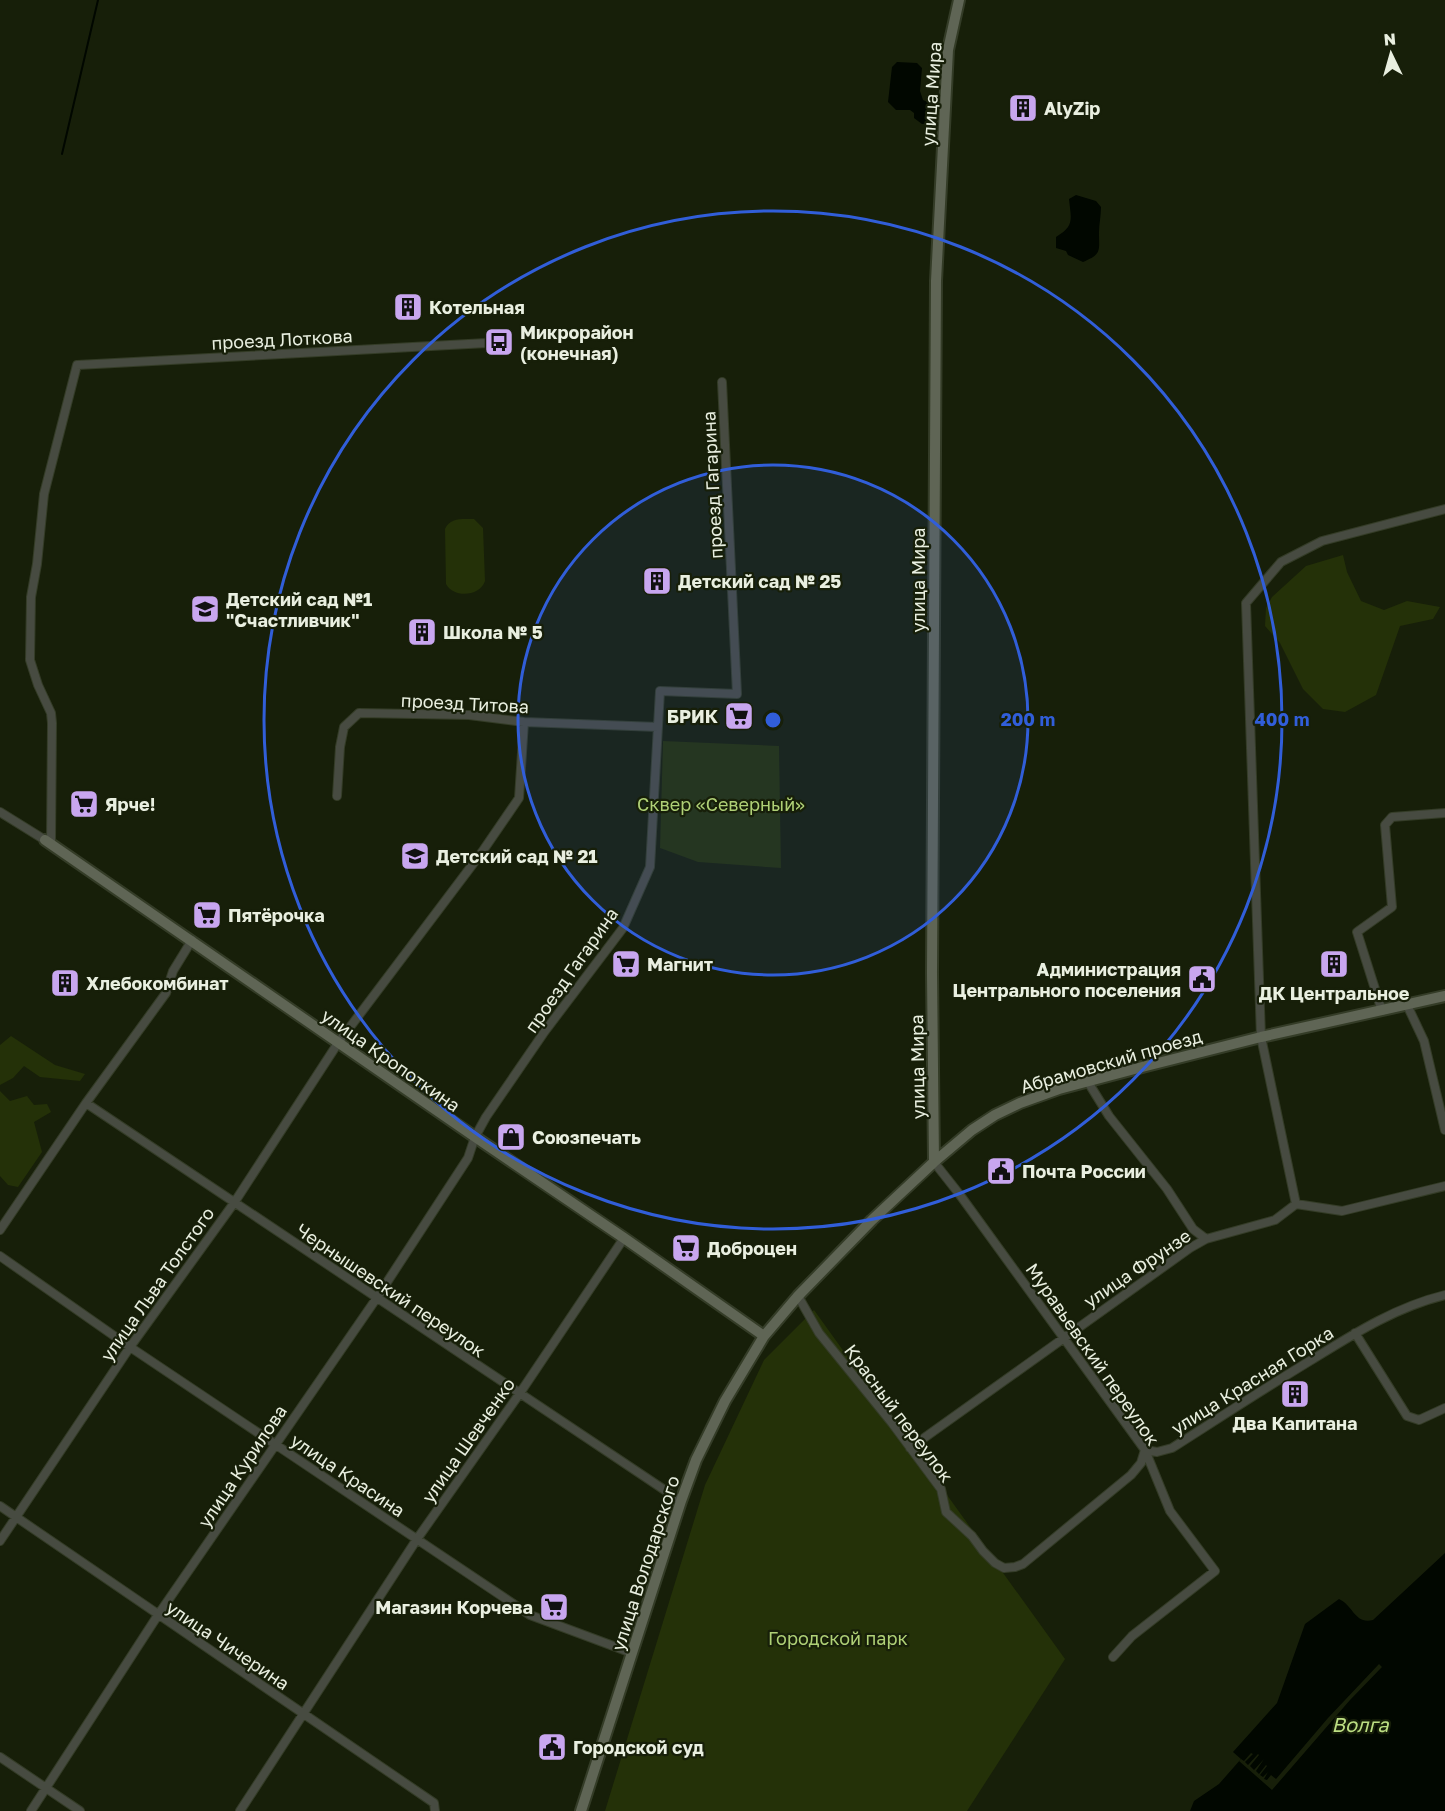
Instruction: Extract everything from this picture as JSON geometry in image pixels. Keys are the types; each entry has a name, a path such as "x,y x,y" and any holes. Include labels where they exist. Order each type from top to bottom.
{"street":[{"name":"улица Мира","path":"934,1162 932,951 936,281 948,50 959,0"},
{"name":"проезд Лоткова","path":"48,842 52,723 51,713 30,660 31,597 37,564 44,494 77,365 488,343"},
{"name":"проезд Гагарина","path":"475,1137 486,1117 545,1031 622,928 650,867 660,692 737,694 722,382"},
{"path":"1445,509 1322,541 1281,562 1246,603 1261,1037 1296,1204 1342,1211 1445,1186"},
{"name":"проезд Титова","path":"337,796 340,747 344,727 359,713 469,715 524,722 658,727"},
{"name":"улица Льва Толстого","path":"0,1541 129,1347 234,1203 338,1043 482,852 519,798 524,722"},
{"name":"улица Кропоткина","path":"0,812 192,940 764,1336"},
{"path":"1382,1011 1357,932 1392,907 1385,825 1392,818 1445,813"},
{"path":"0,1230 86,1103 166,993 172,971 192,940"},
{"name":"Абрамовский проезд","path":"764,1336 846,1245 934,1162 972,1130 995,1115 1020,1103 1088,1082 1261,1037 1445,996"},
{"path":"1407,1005 1424,1041 1445,1130"},
{"path":"1088,1082 1109,1116 1167,1189 1193,1229 1206,1239"},
{"name":"Чернышевский переулок","path":"86,1103 681,1501"},
{"name":"улица Курилова","path":"31,1811 158,1615 376,1299 468,1158 475,1137"},
{"name":"Муравьевский переулок","path":"934,1162 1145,1450 1170,1510 1215,1570 1132,1636 1113,1657"},
{"name":"улица Фрунзе","path":"910,1448 1190,1248 1206,1239 1275,1220 1296,1204"},
{"name":"улица Шевченко","path":"240,1811 417,1539 520,1393 624,1238"},
{"name":"улица Красина","path":"0,1256 129,1347 530,1615 632,1653"},
{"name":"улица Красная Горка","path":"1145,1450 1158,1452 1172,1448 1355,1333 1417,1302 1445,1295"},
{"name":"Красный переулок","path":"798,1296 819,1333 892,1423 941,1489 946,1512 972,1536 995,1563 1004,1568 1023,1564 1047,1546 1131,1475 1141,1463 1145,1450"},
{"path":"1355,1333 1407,1416 1419,1420 1445,1407"},
{"name":"улица Володарского","path":"581,1811 696,1460 724,1401 764,1336"},
{"name":"улица Чичерина","path":"0,1506 434,1803 435,1811"},
{"path":"0,1757 80,1811"}],"green space":[{"path":"474,519 483,528 485,581 478,590 472,593 454,592 446,584 445,529 450,522"},
{"path":"1343,555 1347,572 1361,601 1384,610 1407,601 1440,607 1433,619 1400,626 1376,695 1345,712 1323,709 1303,689 1280,643 1265,626 1266,608 1272,597 1306,566"},
{"name":"Сквер «Северный»","path":"663,741 779,746 781,868 698,862 660,848"},
{"path":"11,1036 55,1065 85,1074 80,1081 40,1077 24,1066 13,1078 0,1085 0,1045"},
{"path":"0,1091 10,1101 27,1096 34,1105 47,1104 51,1112 34,1122 42,1152 18,1187 8,1185 0,1176"},
{"name":"Городской парк","path":"814,1310 1065,1659 967,1811 605,1811 705,1485 764,1360"}],"water":[{"path":"897,62 917,63 922,68 920,91 923,100 932,104 934,116 930,123 922,124 914,118 914,113 910,110 896,110 888,102 892,67"},
{"path":"1076,195 1096,201 1101,207 1099,248 1094,257 1083,262 1068,255 1066,251 1056,248 1056,237 1069,225 1069,199"},
{"name":"Волга","path":"1445,1553 1445,1811 1190,1811 1194,1801 1219,1784 1241,1759 1233,1752 1277,1703 1305,1624 1339,1599 1362,1620 1373,1620"}],"pier":[{"path":"1379,1664 1382,1667 1350,1700 1272,1790 1239,1761 1241,1759 1244,1761 1251,1753 1253,1754 1245,1762 1248,1765 1258,1754 1250,1766 1254,1770 1264,1759 1256,1771 1259,1774 1266,1765 1260,1775 1263,1777 1268,1772 1264,1779 1267,1780 1271,1775 1276,1779 1328,1718"}],"waterway":[{"path":"62,154 98,0"}],"place":[{"name":"AlyZip","path":"1023,108"},
{"name":"Котельная","path":"408,307"},
{"name":"Микрорайон (конечная)","path":"499,342"},
{"name":"Детский сад № 25","path":"657,581"},
{"name":"Детский сад №1 \"Счастливчик\"","path":"205,609"},
{"name":"Школа № 5","path":"422,632"},
{"name":"БРИК","path":"739,716"},
{"name":"Ярче!","path":"84,804"},
{"name":"Детский сад № 21","path":"415,856"},
{"name":"Пятёрочка","path":"207,915"},
{"name":"Магнит","path":"626,964"},
{"name":"ДК Центральное","path":"1334,964"},
{"name":"Администрация Центрального поселения","path":"1202,979"},
{"name":"Хлебокомбинат","path":"65,983"},
{"name":"Союзпечать","path":"511,1137"},
{"name":"Почта России","path":"1001,1171"},
{"name":"Доброцен","path":"686,1248"},
{"name":"Два Капитана","path":"1295,1394"},
{"name":"Магазин Корчева","path":"554,1607"},
{"name":"Городской суд","path":"552,1747"}]}
